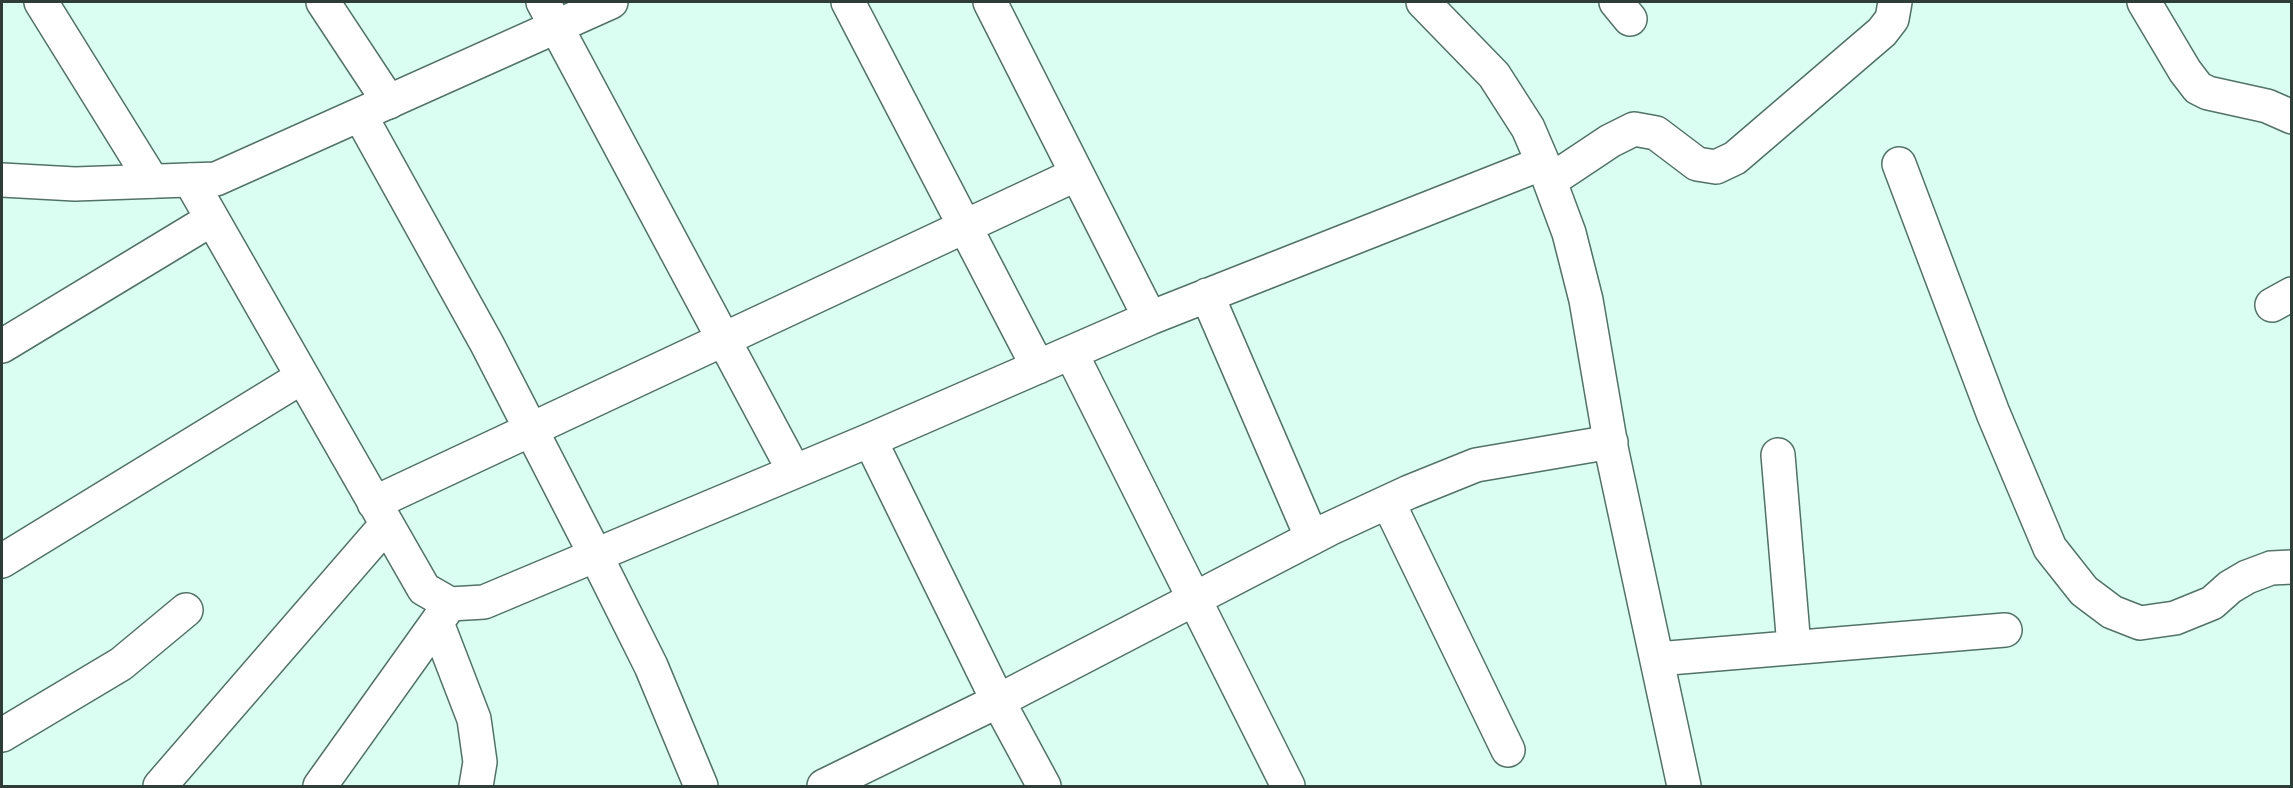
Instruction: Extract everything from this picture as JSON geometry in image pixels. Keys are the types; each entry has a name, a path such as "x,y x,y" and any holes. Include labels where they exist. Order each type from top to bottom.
{"street":[{"path":"41,2 152,181"},
{"path":"323,2 389,102"},
{"path":"3,181 75,184 216,179 389,102 550,14 611,2"},
{"path":"848,2 1038,367"},
{"path":"990,2 1150,318"},
{"path":"1423,2 1494,75 1528,128 1569,233 1586,300 1611,442 1684,786"},
{"path":"320,786 443,614 484,602 870,440 1150,318 1207,295 1546,172 1634,129 1656,133 1697,164 1716,167 1735,158 1882,32 1892,20 1895,2"},
{"path":"2144,2 2185,71 2198,88 2208,93 2267,106 2292,117"},
{"path":"550,14 794,471"},
{"path":"360,115 487,344 595,555 651,666 701,786"},
{"path":"1899,164 1993,413 2050,548 2084,591 2112,612 2140,623 2175,618 2212,603 2230,587 2247,577 2271,568 2292,567"},
{"path":"160,786 380,514 531,430 724,337 1077,174"},
{"path":"190,180 380,514 424,588 443,614 474,719 480,762 476,786"},
{"path":"2,346 212,219"},
{"path":"1207,295 1312,538"},
{"path":"1071,352 1288,786"},
{"path":"2,561 302,377"},
{"path":"870,440 998,701 1044,786"},
{"path":"824,786 998,701 1312,538 1388,502 1476,465 1611,442"},
{"path":"1778,455 1794,647"},
{"path":"1388,502 1508,750"},
{"path":"2,735 121,664 186,610"},
{"path":"1657,659 2005,630"}]}
